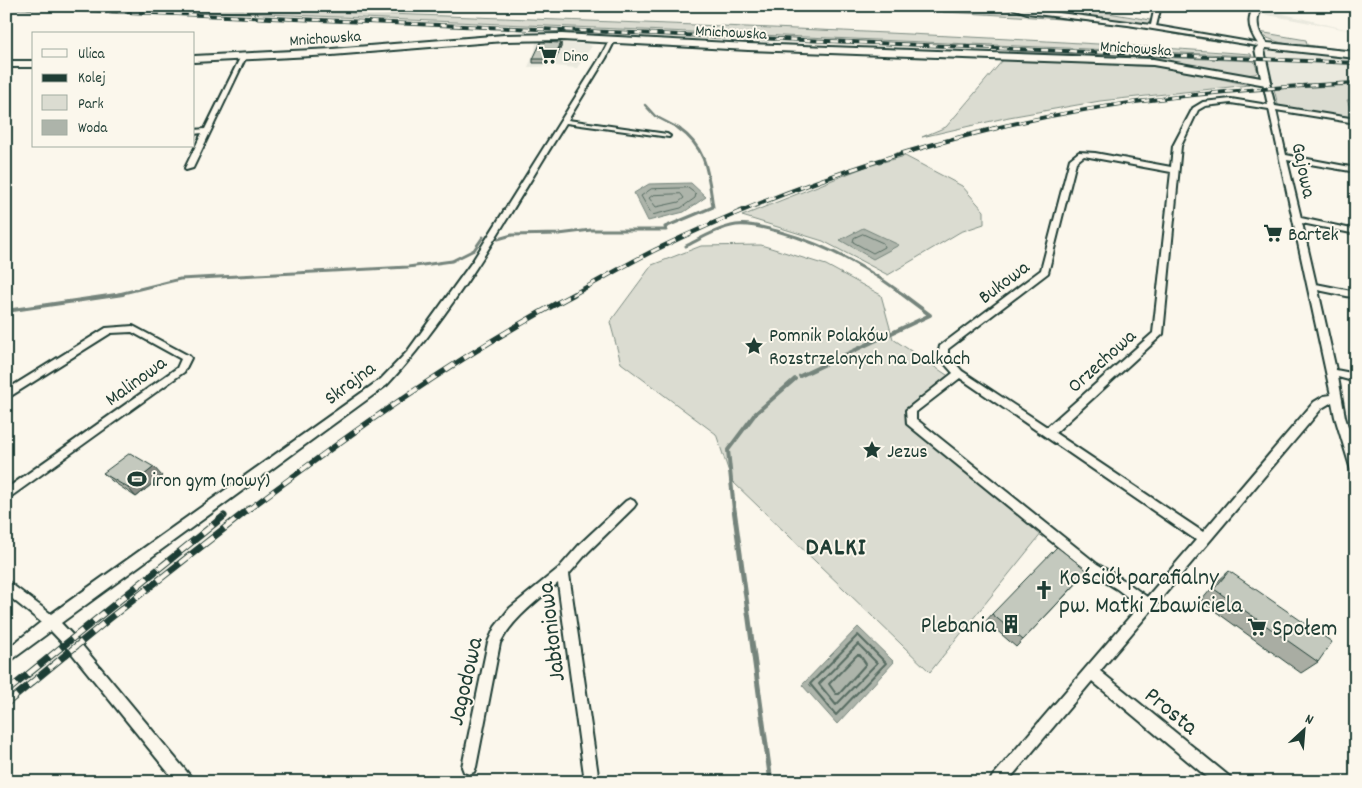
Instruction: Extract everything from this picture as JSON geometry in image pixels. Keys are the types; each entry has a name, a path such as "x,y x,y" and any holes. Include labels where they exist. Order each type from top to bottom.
{"street":[{"path":"1008,6 1027,11 1153,27 1264,45 1356,55"},
{"path":"1059,15 1063,6"},
{"path":"1153,27 1158,6"},
{"path":"1259,6 1254,15 1254,33 1264,45"},
{"name":"Mnichowska","path":"195,59 397,48 504,38 553,37 748,47 1153,62 1266,82"},
{"name":"Skrajna","path":"6,658 51,622 384,382 410,354 475,263 603,58 612,40"},
{"path":"1264,45 1259,49 1266,82"},
{"path":"189,168 243,57"},
{"path":"6,64 32,64"},
{"name":"Gajowa","path":"1266,82 1332,372 1340,417 1356,470"},
{"name":"Orzechowa","path":"1048,433 1158,334 1177,146 1198,106 1231,101 1271,108"},
{"path":"1271,108 1356,121"},
{"path":"563,121 668,136"},
{"path":"195,132 207,131"},
{"name":"Bukowa","path":"1048,433 959,372 943,356 943,348 1045,271 1073,161 1082,154 1174,170"},
{"path":"1282,157 1356,170"},
{"path":"1297,220 1356,232"},
{"path":"1312,286 1356,296"},
{"name":"Malinowa","path":"6,395 109,330 133,329 186,358 181,370 6,495"},
{"path":"959,372 953,379 911,410 911,421 1093,568 1122,585 1148,605"},
{"path":"1332,372 1356,378"},
{"path":"997,782 1318,405 1328,399 1337,398"},
{"path":"1048,433 1204,539"},
{"name":"Jabłoniowa","path":"592,782 563,572 584,548 630,504"},
{"name":"Jagodowa","path":"469,767 494,642 498,631 526,602 563,572"},
{"path":"6,586 51,622 99,674 186,782"},
{"name":"Prosta","path":"1091,672 1225,782"}],"shaded area":[{"path":"761,6 940,6 943,12 856,9"},
{"path":"1264,9 1272,11 1353,31 1262,14"},
{"path":"536,42 587,44 592,46 577,68 555,66 528,67 535,51"},
{"path":"1268,50 1356,57 1356,85 1274,89 1266,52"}],"green space":[{"path":"80,6 166,6 845,31 1116,45 1251,54 1252,56"},
{"path":"1067,6 1150,20 1149,24 1147,24 1068,14 1065,12"},
{"path":"1002,8 1142,27 1229,43 1103,23 943,12 941,9"},
{"path":"1259,32 1306,40 1307,45 1353,51 1332,51 1288,44 1265,37"},
{"path":"1009,51 1254,61 1258,72 1243,75 1149,60 1006,54"},
{"path":"1003,60 1165,67 1249,85 1100,101 1009,117 922,137 946,127"},
{"path":"1356,85 1356,100 1347,100 1355,119 1282,107 1278,105 1274,89"},
{"path":"905,156 962,186 984,211 984,224 960,232 888,275 823,241 742,216 865,167"},
{"path":"761,245 826,265 881,295 893,339 953,379 910,414 1046,528 930,672 732,481 716,434 621,363 610,322 652,265 701,246"}],"water":[{"path":"691,183 706,197 684,212 648,221 634,193 649,184"},
{"path":"863,228 899,245 873,259 840,240"},
{"path":"858,627 894,662 837,724 802,685"}],"building":[{"name":"Dino","path":"541,42 561,43 553,59 533,59"},
{"path":"130,453 154,467 128,488 103,473"},
{"name":"Kościół parafialny pw. Matki Zbawiciela","path":"1057,547 1088,571 1023,640 992,614"},
{"path":"1229,571 1332,642 1318,662 1214,589"}],"waterway":[{"path":"645,105 655,116 680,129"},
{"path":"498,239 512,235 559,234 591,230 666,230 665,227 713,207 705,163 695,145 678,128"},
{"path":"686,246 729,226 746,225 762,227 795,236 828,249 859,265 904,295"},
{"path":"115,295 180,279 408,267 452,261 474,250 483,237"},
{"path":"6,311 123,294"},
{"path":"800,376 930,315 902,294"},
{"path":"734,510 728,450 755,414 795,379"},
{"path":"734,509 771,782"}],"railway":[{"path":"6,7 1356,63"},
{"path":"991,129 1081,110 1172,97 1356,83"},
{"path":"572,295 655,250 780,195 909,151 997,128"},
{"path":"248,510 407,396 489,343 574,294"},
{"path":"6,704 109,619 249,509"},
{"path":"6,692 224,516"}],"place":[{"name":"Dino","path":"548,55"},
{"name":"Bartek","path":"1273,233"},
{"name":"Pomnik Polaków Rozstrzelonych na Dalkach","path":"754,346"},
{"name":"Jezus","path":"872,450"},
{"name":"iron gym (nowy)","path":"137,479"},
{"name":"Kościół parafialny pw. Matki Zbawiciela","path":"1044,590"},
{"name":"Plebania","path":"1011,624"},
{"name":"Społem","path":"1257,627"}],"district":[{"name":"DALKI","path":"836,545"}]}
